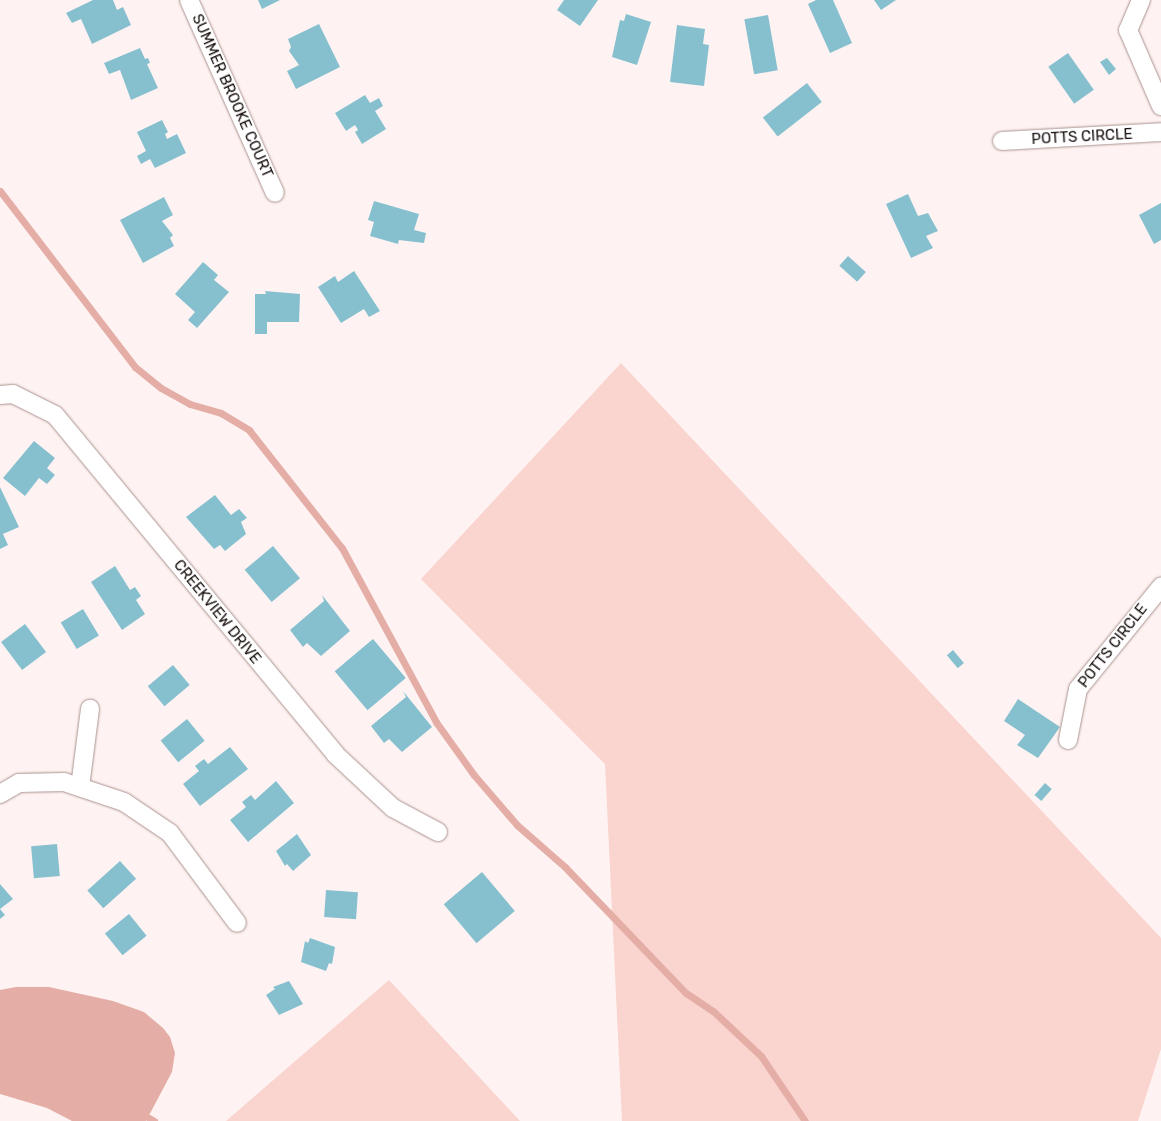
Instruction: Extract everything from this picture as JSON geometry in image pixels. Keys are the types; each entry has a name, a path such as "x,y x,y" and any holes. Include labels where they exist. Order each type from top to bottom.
{"street":[{"name":"SUMMER BROOKE COURT","path":"190,0 275,193"},
{"path":"1141,0 1128,30 1161,106"},
{"name":"POTTS CIRCLE","path":"1002,142 1161,132"},
{"name":"CREEKVIEW DRIVE","path":"0,395 14,394 55,415 335,754 393,808 438,832"},
{"name":"POTTS CIRCLE","path":"1068,740 1078,689 1161,588"},
{"path":"80,787 90,709"},
{"path":"0,794 19,783 64,782 124,802 170,833 238,923"}],"shaded area":[{"path":"621,363 1161,938 1161,1049 1138,1121 622,1121 605,764 421,579"},
{"path":"389,980 520,1121 226,1121"},
{"path":"16,987 49,987 113,1001 144,1012 163,1028 170,1037 175,1053 172,1072 146,1121 72,1121 47,1108 0,1094 0,990"}],"building":[{"path":"93,0 113,0 117,10 123,7 131,25 92,44 81,19 72,23 66,13"},
{"path":"258,0 280,0 262,9"},
{"path":"564,0 598,0 580,26 557,10"},
{"path":"816,0 833,0 852,43 830,53 808,4"},
{"path":"874,0 896,0 881,10"},
{"path":"626,14 651,22 637,65 612,57 620,20 624,21"},
{"path":"768,15 778,70 754,74 744,19"},
{"path":"319,24 340,67 296,89 287,71 299,65 289,51 291,47 288,39"},
{"path":"677,25 705,29 703,44 709,45 704,86 670,82"},
{"path":"140,48 145,59 148,58 150,63 147,64 158,88 131,100 120,70 109,74 104,63"},
{"path":"1068,53 1094,90 1074,104 1048,67"},
{"path":"1107,58 1116,69 1109,75 1100,62"},
{"path":"807,83 822,102 778,136 763,117"},
{"path":"365,95 370,103 379,98 383,106 375,111 386,129 362,144 355,132 358,130 355,125 346,131 335,113"},
{"path":"162,120 168,132 165,134 167,139 177,134 186,153 155,168 150,159 141,164 137,156 146,151 137,132"},
{"path":"908,194 918,216 928,213 938,231 926,236 933,248 911,258 886,204"},
{"path":"164,197 173,215 162,221 173,235 170,238 174,246 143,263 120,220"},
{"path":"374,201 419,214 414,230 426,233 424,243 399,240 398,244 370,236 374,222 368,220"},
{"path":"1161,203 1161,240 1154,244 1139,215"},
{"path":"848,256 866,272 857,282 839,266"},
{"path":"203,262 218,275 214,280 229,292 197,328 188,320 195,312 175,294"},
{"path":"354,271 380,311 369,317 364,309 341,323 318,287 335,276 338,282"},
{"path":"265,291 300,294 299,322 267,322 267,334 255,334 255,294 266,294"},
{"path":"34,441 55,458 47,468 55,475 47,484 39,478 25,496 3,478"},
{"path":"0,487 19,527 3,534 8,545 0,549"},
{"path":"215,495 231,515 239,509 247,518 241,522 246,534 225,551 220,545 214,549 186,517"},
{"path":"273,546 300,578 272,602 245,570"},
{"path":"115,566 130,590 135,587 141,596 136,600 145,614 122,630 91,582"},
{"path":"322,595 350,631 321,656 307,643 303,647 290,630 324,601"},
{"path":"83,609 99,636 77,649 61,622"},
{"path":"25,624 46,652 22,670 1,642"},
{"path":"373,639 406,678 367,710 335,671"},
{"path":"953,650 964,663 958,668 947,655"},
{"path":"173,665 190,685 164,706 148,686"},
{"path":"403,691 432,727 402,752 389,739 384,743 371,726 406,697"},
{"path":"1018,699 1060,727 1038,758 1017,745 1025,735 1004,721"},
{"path":"187,719 205,741 178,762 161,740"},
{"path":"230,747 248,769 200,806 183,784 199,771 195,766 204,759 208,764"},
{"path":"276,781 294,803 248,842 230,820 246,807 242,802 251,795 255,800"},
{"path":"1045,783 1052,789 1041,801 1035,795"},
{"path":"297,834 311,855 293,871 287,864 285,866 276,851"},
{"path":"57,844 60,876 34,878 31,846"},
{"path":"120,861 136,879 103,908 87,890"},
{"path":"482,872 515,911 476,943 444,904"},
{"path":"0,884 13,899 0,909"},
{"path":"326,890 358,892 356,919 324,917"},
{"path":"0,909 5,915 0,919"},
{"path":"129,914 147,936 123,955 105,934"},
{"path":"310,938 335,947 332,964 329,963 326,971 301,962 305,941 308,943"},
{"path":"289,981 303,1004 279,1015 266,995 275,989 273,987"}],"waterway":[{"path":"0,191 135,367 161,388 190,404 221,413 249,430 342,548 436,722 474,775 517,825 565,867 686,993 713,1011 761,1056 805,1121"},
{"path":"149,1118 154,1121"}]}
